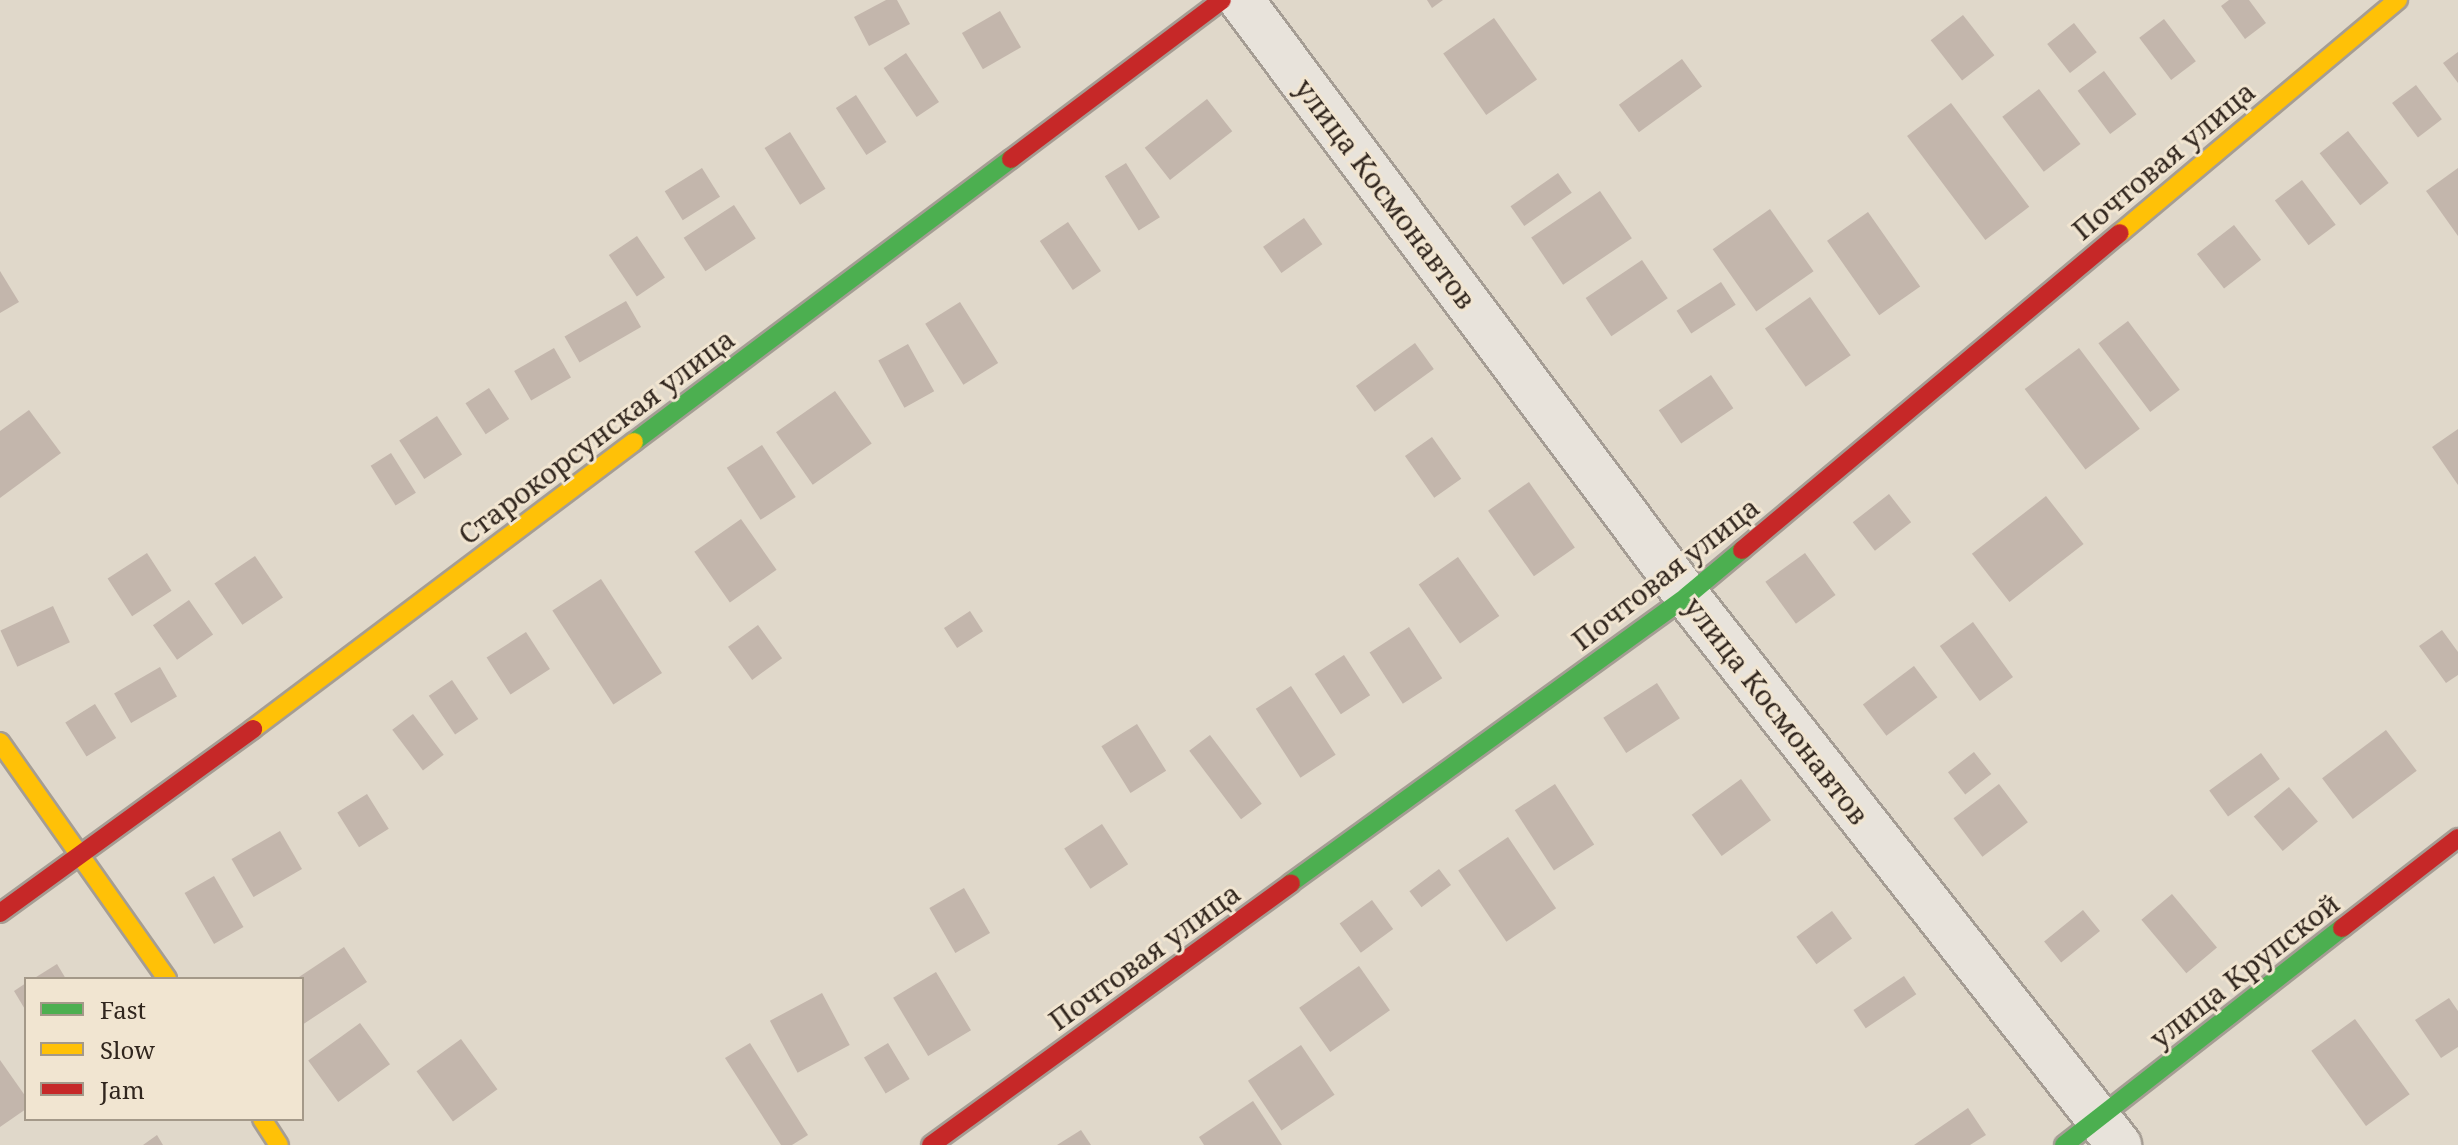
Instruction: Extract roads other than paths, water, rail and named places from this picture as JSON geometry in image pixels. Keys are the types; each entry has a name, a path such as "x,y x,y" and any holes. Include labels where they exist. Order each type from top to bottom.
{"street":[{"name":"Старокорсунская улица","path":"0,913 84,856 1222,0"},
{"name":"улица Космонавтов","path":"1241,0 1687,596 2109,1132"},
{"name":"Почтовая улица","path":"931,1145 1687,596 2398,0"},
{"path":"0,742 84,856 166,977"},
{"name":"улица Крупской","path":"2064,1145 2109,1132 2458,838"},
{"path":"263,1121 279,1145"}]}
